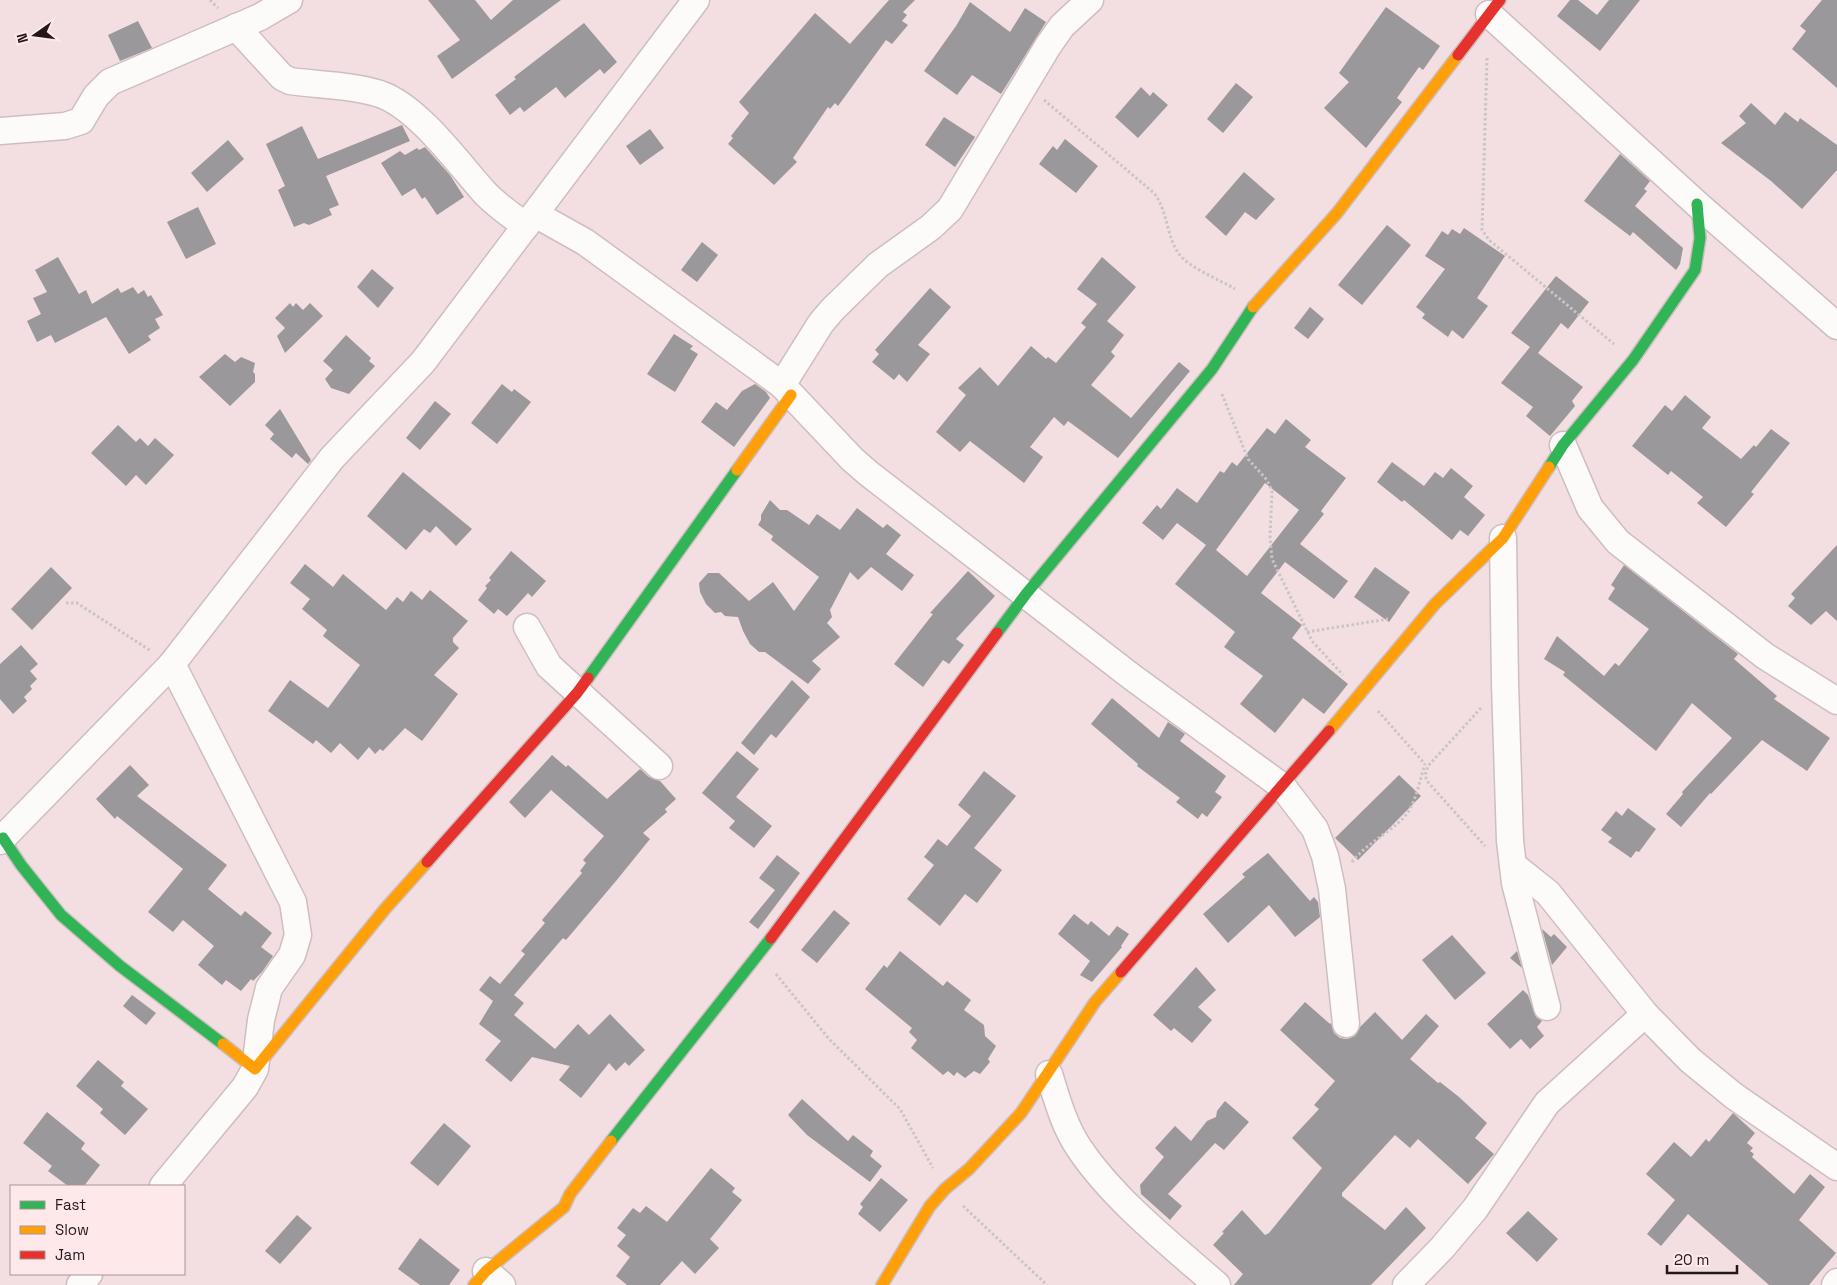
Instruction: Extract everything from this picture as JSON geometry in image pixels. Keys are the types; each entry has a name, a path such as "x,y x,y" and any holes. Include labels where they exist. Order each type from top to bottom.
{"street":[{"path":"0,131 65,126 80,122 96,96 110,82 260,17 288,0"},
{"path":"255,1069 120,966 61,915 2,840 172,664 332,458 423,362 696,0"},
{"path":"164,1185 236,1098 255,1069 385,909 577,693 787,390 821,323 878,265 931,227 950,209 1062,26 1090,0"},
{"path":"487,1280 564,1207 570,1194 592,1164 762,950 1026,594 1212,369 1257,301 1337,213 1495,7 1697,204 1837,326"},
{"path":"236,26 282,77 290,81 348,86 380,94 408,111 464,166 485,193 530,220 608,258 787,390 857,464 1132,677 1283,787 1315,829 1325,856 1332,889 1346,1024"},
{"path":"882,1285 921,1218 945,1188 969,1169 1021,1113 1049,1074 1095,1002 1283,787 1435,604 1503,538 1563,444 1633,360 1695,270 1700,238 1697,204"},
{"path":"1563,444 1590,508 1618,542 1765,656 1837,701"},
{"path":"1503,538 1504,683 1513,865 1515,883 1547,1007"},
{"path":"527,627 549,666 659,766"},
{"path":"172,664 293,902 298,935 292,956 269,988 261,1020 255,1069"},
{"path":"1513,865 1548,893 1645,1014 1690,1060 1734,1096 1837,1166"},
{"path":"1406,1285 1442,1248 1475,1209 1547,1104 1645,1014"},
{"path":"1049,1074 1066,1125 1078,1148 1100,1176 1166,1241 1218,1285"},
{"path":"80,1285 88,1275"}],"path":[{"path":"1488,52 1482,230 1489,240 1633,360"},
{"path":"1025,84 1154,193 1161,204 1176,249 1184,260 1257,301"},
{"path":"1212,369 1248,460 1266,480 1272,491 1270,538 1272,559 1312,641 1426,765 1425,775 1427,781 1486,847"},
{"path":"66,604 78,603 172,664"},
{"path":"1307,632 1390,619"},
{"path":"1332,889 1360,851 1407,814 1416,796 1426,765 1504,683"},
{"path":"762,950 779,979 829,1039 900,1109 945,1188 1047,1285"}],"building":[{"path":"428,0 475,0 491,20 513,0 561,0 452,79 437,56 460,40"},
{"path":"889,0 915,0 903,12 907,15 902,21 908,25 892,44 886,40 838,106 835,103 830,109 828,107 793,158 797,162 774,185 728,144 733,138 731,136 749,113 739,102 815,13 850,44"},
{"path":"1570,0 1578,0 1597,15 1609,0 1640,0 1600,51 1557,16"},
{"path":"1822,0 1837,0 1837,88 1792,49 1806,31 1800,26"},
{"path":"970,2 1010,32 1025,8 1046,22 1001,94 972,75 957,95 924,71 956,26"},
{"path":"1386,7 1440,46 1423,70 1419,67 1397,98 1402,102 1366,148 1324,108 1349,82 1339,73"},
{"path":"138,21 152,48 120,61 108,35"},
{"path":"584,23 617,62 604,74 600,69 565,98 556,87 524,112 520,107 510,115 495,95 516,79 514,77"},
{"path":"1236,83 1253,97 1223,133 1207,119"},
{"path":"1141,87 1150,96 1153,92 1168,105 1138,138 1115,117"},
{"path":"1751,103 1775,125 1785,112 1798,122 1800,118 1837,145 1837,170 1802,209 1771,181 1721,143 1746,123 1739,116"},
{"path":"944,117 975,137 955,167 925,145"},
{"path":"402,125 410,141 326,176 339,205 329,209 332,215 309,225 304,223 294,227 278,190 285,186 266,144 302,126 318,159"},
{"path":"650,129 664,148 640,165 626,146"},
{"path":"1065,139 1098,166 1076,193 1039,164 1053,146 1057,150"},
{"path":"228,140 244,159 207,192 191,173"},
{"path":"425,147 450,175 464,197 437,215 425,197 422,199 415,188 402,196 381,163 400,151 405,155 417,148 419,150"},
{"path":"1620,154 1650,181 1644,189 1647,191 1635,206 1683,248 1680,264 1676,270 1633,232 1630,236 1584,201"},
{"path":"1244,172 1275,199 1256,220 1245,212 1226,236 1205,217"},
{"path":"198,207 216,244 186,259 167,222"},
{"path":"1387,225 1411,245 1362,305 1338,285"},
{"path":"1464,228 1505,256 1477,298 1488,306 1463,339 1452,330 1448,337 1422,318 1425,314 1416,307 1445,269 1425,256 1442,231 1448,235 1452,229 1460,234"},
{"path":"702,242 718,255 697,282 681,270"},
{"path":"58,257 79,294 86,290 92,304 118,288 121,293 133,287 138,294 144,290 148,297 151,295 163,315 155,319 160,328 148,336 151,340 129,354 106,317 55,343 51,335 37,342 27,321 41,314 33,298 47,292 35,270"},
{"path":"1102,257 1136,287 1107,321 1124,335 1111,352 1115,356 1091,385 1131,418 1179,362 1190,371 1118,458 1068,421 1064,426 1054,417 1030,447 1043,457 1024,483 970,441 960,452 936,432 966,395 958,388 980,367 998,386 1031,346 1046,359 1048,357 1056,363 1086,327 1081,323 1097,304 1077,289"},
{"path":"372,269 394,288 378,308 357,287"},
{"path":"1556,276 1589,302 1568,329 1561,323 1538,353 1511,333"},
{"path":"930,288 951,307 918,345 930,354 907,382 899,374 894,380 872,362 879,354 875,350"},
{"path":"290,303 293,307 296,303 303,310 310,303 323,316 285,353 277,336 285,328 275,318"},
{"path":"1310,307 1324,319 1308,339 1294,328"},
{"path":"674,334 693,346 690,349 698,354 675,392 647,374"},
{"path":"346,335 371,358 369,361 375,366 349,394 331,388 325,379 333,370 323,361"},
{"path":"1530,347 1583,387 1572,401 1575,406 1550,436 1526,416 1533,407 1501,383"},
{"path":"225,354 235,362 241,357 255,363 253,372 255,374 255,382 230,406 199,377"},
{"path":"502,384 512,392 514,389 531,402 497,444 471,423"},
{"path":"755,384 766,392 770,398 734,447 701,422 716,402 727,410 742,391"},
{"path":"1685,395 1711,417 1702,428 1741,459 1754,445 1756,447 1771,429 1790,443 1751,492 1754,494 1726,527 1697,503 1703,497 1671,471 1668,475 1632,446 1665,405 1672,411"},
{"path":"435,401 451,414 420,450 406,438"},
{"path":"280,409 311,460 308,464 296,453 292,458 270,439 274,434 265,425"},
{"path":"1286,419 1311,440 1305,447 1346,478 1321,511 1324,514 1300,544 1348,581 1334,599 1285,562 1261,593 1302,625 1292,638 1348,684 1324,714 1303,698 1275,733 1240,704 1263,676 1224,647 1235,632 1175,584 1206,545 1177,523 1163,540 1142,523 1157,505 1161,509 1177,488 1197,503 1220,471 1224,473 1232,462 1237,466 1267,428 1275,434","holes":["1265,483 1299,510 1247,576 1216,550"]},
{"path":"118,425 136,442 140,438 148,446 155,438 174,455 146,485 136,475 126,486 91,453"},
{"path":"1392,462 1424,486 1435,472 1443,478 1451,468 1473,486 1464,497 1485,515 1468,536 1460,530 1452,540 1404,500 1402,502 1377,482"},
{"path":"403,472 472,529 456,546 436,526 430,533 424,529 406,550 367,516"},
{"path":"770,500 780,510 787,510 809,525 817,514 840,530 857,508 883,528 887,524 901,535 886,554 914,575 902,591 871,567 858,580 850,572 830,610 832,617 827,623 840,637 812,661 821,669 808,684 765,652 759,652 750,644 738,617 725,616 721,612 715,613 706,604 700,592 699,583 708,573 719,573 749,601 773,582 794,611 819,577 771,540 773,536 758,525 761,515"},
{"path":"1837,545 1837,621 1826,611 1811,625 1788,606 1795,598 1791,594"},
{"path":"511,551 546,581 532,597 528,593 507,616 498,609 494,614 478,600 487,588 485,586 491,580 489,578"},
{"path":"305,564 333,587 343,574 386,610 397,597 403,602 411,591 422,600 430,590 468,621 453,638 453,642 459,648 434,675 458,694 422,741 405,728 383,751 380,749 375,754 369,747 358,760 340,743 331,753 316,740 313,744 268,711 290,680 328,708 360,665 323,636 327,630 302,609 310,599 290,583"},
{"path":"1624,565 1738,654 1734,659 1777,696 1774,699 1830,738 1807,771 1762,740 1710,793 1681,827 1666,814 1683,794 1682,792 1732,738 1692,703 1656,751 1563,675 1565,672 1544,659 1557,636 1604,676 1615,663 1619,666 1649,629 1608,599 1615,588 1611,585"},
{"path":"51,567 72,588 32,630 11,609"},
{"path":"1375,567 1410,592 1389,622 1354,597"},
{"path":"968,571 995,596 956,639 964,645 949,664 943,660 923,687 894,664 933,614 930,613"},
{"path":"21,645 38,664 30,671 37,679 30,686 32,689 24,697 27,701 13,714 0,699 0,664"},
{"path":"792,680 810,697 776,738 771,734 754,755 741,743"},
{"path":"1112,698 1159,738 1168,722 1185,734 1180,741 1226,776 1215,792 1222,797 1207,817 1202,813 1198,819 1176,802 1180,798 1137,766 1138,764 1091,724"},
{"path":"737,751 759,769 736,797 772,826 754,848 729,828 735,821 702,793"},
{"path":"552,755 566,767 568,765 607,799 640,769 649,777 660,781 676,799 665,809 667,812 643,833 650,839 616,881 566,940 563,938 514,995 524,1003 514,1015 555,1049 578,1024 589,1035 610,1014 645,1050 629,1066 625,1062 616,1071 609,1063 581,1098 559,1080 570,1066 532,1057 511,1082 485,1060 501,1041 479,1024 493,1001 479,990 490,976 500,984 525,954 521,951 545,923 542,920 582,873 580,871 586,863 583,860 604,836 551,790 525,818 509,802"},
{"path":"130,765 149,785 137,796 227,865 208,889 241,916 245,911 272,933 261,947 273,956 262,972 253,981 251,979 241,991 226,980 222,985 198,965 214,946 183,920 173,932 148,912 183,869 117,816 115,819 96,799"},
{"path":"984,771 1016,796 974,848 1002,870 977,903 965,894 940,926 907,899 934,865 924,857 938,839 947,846 971,816 958,805"},
{"path":"1399,775 1421,796 1358,860 1335,838"},
{"path":"1628,808 1656,829 1639,852 1636,851 1631,858 1608,842 1612,838 1601,830 1616,811 1622,816"},
{"path":"1268,853 1310,901 1314,897 1318,902 1320,917 1295,937 1269,905 1228,943 1203,914 1245,877 1242,874"},
{"path":"777,855 800,873 758,929 749,922 775,890 759,878"},
{"path":"834,910 850,923 817,963 801,950"},
{"path":"1074,914 1088,925 1091,921 1109,936 1117,926 1129,934 1122,947 1092,982 1080,975 1090,961 1058,934"},
{"path":"1542,929 1551,937 1554,934 1567,947 1552,965"},
{"path":"1452,935 1486,973 1455,1000 1422,960"},
{"path":"900,951 943,986 947,981 971,1000 964,1010 984,1025 985,1036 996,1046 988,1059 990,1062 980,1074 974,1071 965,1078 957,1072 954,1076 948,1071 943,1075 911,1048 917,1040 909,1032 912,1028 865,989 884,965 887,968"},
{"path":"1517,951 1522,968 1510,958"},
{"path":"1196,967 1216,990 1198,1007 1212,1020 1192,1043 1174,1028 1171,1031 1153,1015"},
{"path":"1523,990 1528,995 1536,1017 1542,1021 1537,1027 1544,1036 1530,1049 1521,1039 1510,1049 1487,1024"},
{"path":"132,995 156,1013 146,1025 123,1006"},
{"path":"1305,1002 1331,1023 1334,1033 1340,1038 1347,1039 1355,1036 1360,1027 1375,1012 1402,1040 1426,1014 1439,1026 1410,1059 1438,1083 1440,1082 1459,1097 1487,1123 1475,1138 1494,1154 1468,1184 1418,1139 1410,1148 1395,1135 1342,1193 1342,1196 1385,1230 1406,1207 1426,1228 1371,1285 1234,1285 1243,1274 1213,1245 1224,1233 1222,1232 1242,1210 1265,1235 1269,1233 1322,1168 1292,1138 1319,1109 1314,1105 1335,1081 1280,1030"},
{"path":"98,1060 124,1082 121,1086 148,1109 125,1135 100,1113 103,1109 76,1086"},
{"path":"802,1099 848,1141 853,1135 873,1151 870,1156 882,1166 870,1182 807,1135 788,1115"},
{"path":"1225,1101 1249,1122 1224,1150 1215,1143 1168,1194 1182,1206 1170,1220 1141,1194 1140,1185 1164,1157 1155,1148 1175,1126 1191,1141 1207,1121 1216,1117 1217,1111"},
{"path":"47,1112 85,1143 81,1149 100,1165 85,1185 67,1185 48,1171 52,1166 23,1143"},
{"path":"1733,1113 1755,1133 1747,1143 1753,1148 1750,1151 1754,1154 1752,1157 1794,1194 1810,1174 1825,1187 1799,1220 1836,1253 1809,1285 1769,1285 1688,1214 1661,1246 1647,1234 1675,1200 1646,1174 1674,1142 1691,1157 1706,1139 1709,1142"},
{"path":"444,1123 471,1146 438,1186 410,1163"},
{"path":"711,1168 735,1188 732,1192 742,1200 710,1239 719,1248 695,1274 682,1261 660,1285 627,1285 616,1276 630,1257 617,1246 626,1235 617,1228 633,1208 640,1213 646,1206 667,1222"},
{"path":"881,1178 908,1200 880,1232 858,1214 863,1207 860,1204"},
{"path":"1528,1211 1558,1239 1537,1262 1506,1233"},
{"path":"297,1215 312,1228 280,1264 265,1251"},
{"path":"420,1238 460,1270 449,1285 420,1285 398,1269"}],"traffic: fast":[{"path":"1549,467 1563,445 1633,360 1695,270 1700,238 1697,204"},
{"path":"997,633 1026,594 1212,369 1253,307"},
{"path":"588,678 737,470"},
{"path":"3,838 21,865 61,915 120,966 223,1044"},
{"path":"611,1141 771,938"}],"traffic: slow":[{"path":"1253,307 1337,213 1458,55"},
{"path":"737,470 791,395"},
{"path":"1329,731 1435,604 1503,538 1549,467"},
{"path":"223,1044 255,1069 385,909 427,862"},
{"path":"882,1285 930,1206 945,1189 969,1169 1021,1113 1095,1002 1121,972"},
{"path":"474,1285 486,1271 564,1207 570,1194 611,1141"}],"traffic: jam":[{"path":"1458,55 1500,0"},
{"path":"771,938 997,633"},
{"path":"427,862 577,693 588,678"},
{"path":"1121,972 1329,731"}]}
